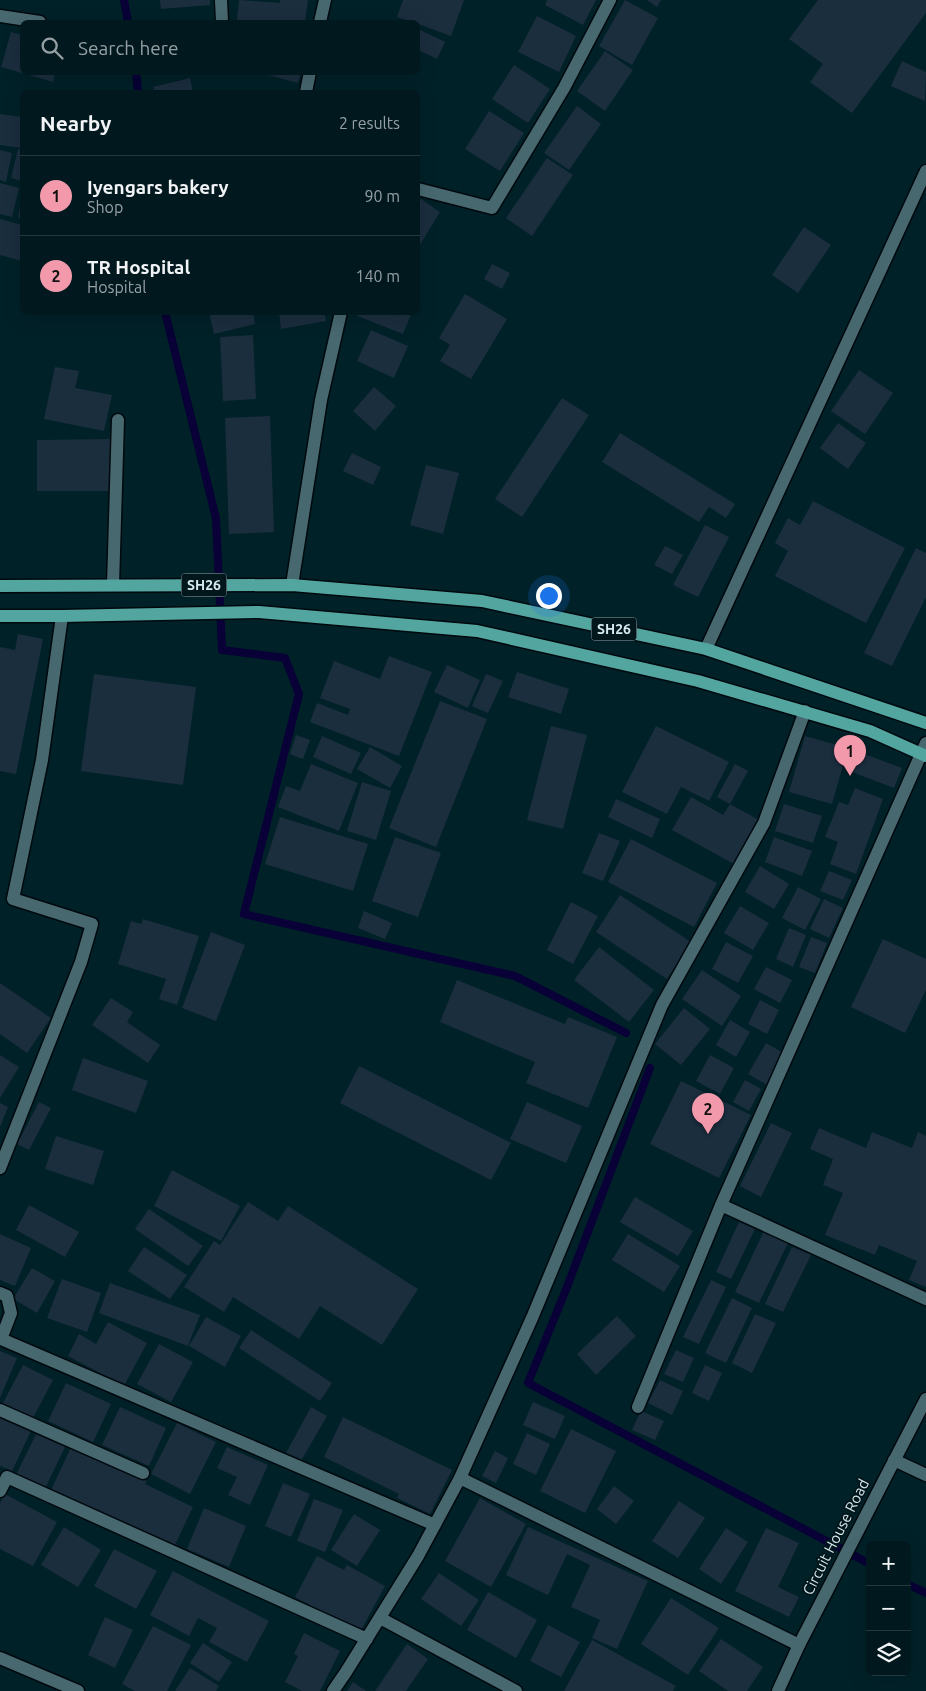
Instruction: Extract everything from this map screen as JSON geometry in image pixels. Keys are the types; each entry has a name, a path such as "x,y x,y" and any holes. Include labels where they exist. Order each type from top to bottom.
{"main road":[{"name":"SH26","path":"113,585 292,585 482,601 706,649 926,723"},
{"path":"0,586 113,585"},
{"name":"SH26","path":"62,616 259,612 477,631 698,681 870,731 924,751"},
{"path":"0,616 62,616"}],"street":[{"path":"221,0 222,20"},
{"path":"320,20 325,0"},
{"path":"420,190 492,208 564,88 610,0"},
{"path":"0,16 27,20"},
{"path":"306,90 309,75"},
{"path":"706,649 926,171"},
{"path":"292,585 321,400 340,315"},
{"path":"113,585 118,420"},
{"path":"13,899 42,760 62,616"},
{"path":"333,1691 380,1618 435,1525 460,1478 532,1318 662,1005 764,823 805,711"},
{"path":"638,1407 721,1205 924,751"},
{"path":"0,896 92,924 81,962 0,1168"},
{"path":"721,1205 926,1299"},
{"path":"0,1293 7,1296 11,1313 1,1339 435,1525"},
{"name":"Circuit House Road","path":"778,1691 799,1645 926,1399"},
{"path":"0,1410 143,1473"},
{"path":"894,1460 926,1475"},
{"path":"0,1492 7,1477 367,1639"},
{"path":"460,1478 799,1645"},
{"path":"380,1618 516,1691"},
{"path":"0,1658 78,1691"}],"building":[{"path":"160,0 210,0 210,5 161,9"},
{"path":"239,0 280,3 280,0 308,0 305,20 237,20"},
{"path":"403,0 464,0 451,36 420,25 420,20 406,20 397,17"},
{"path":"547,0 596,0 583,25 545,5"},
{"path":"625,0 658,18 632,65 599,46"},
{"path":"647,0 661,0 657,7"},
{"path":"818,0 926,0 926,13 852,113 810,82 823,64 789,39"},
{"path":"537,16 576,36 559,72 518,52"},
{"path":"420,30 445,42 437,59 420,51"},
{"path":"11,32 20,34 20,72 1,67"},
{"path":"605,51 633,70 605,111 577,91"},
{"path":"902,61 926,72 925,101 891,86"},
{"path":"514,65 550,89 528,123 492,99"},
{"path":"29,75 54,75 53,82"},
{"path":"268,75 300,75 298,83"},
{"path":"190,78 193,90 154,90 153,87"},
{"path":"577,106 601,124 569,170 544,153"},
{"path":"489,111 524,133 500,171 465,149"},
{"path":"0,114 20,117 20,148 0,145"},
{"path":"18,149 20,150 20,180 11,178"},
{"path":"0,150 12,153 6,182 0,180"},
{"path":"547,158 573,175 532,236 506,218"},
{"path":"0,183 19,188 12,217 0,214"},
{"path":"420,198 440,212 420,245"},
{"path":"0,219 20,224 20,260 0,255"},
{"path":"804,227 831,245 798,293 772,275"},
{"path":"492,264 510,273 502,289 484,279"},
{"path":"465,294 507,319 471,379 440,361 450,345 439,338"},
{"path":"210,315 254,315 255,324 214,334"},
{"path":"279,315 325,315 326,321 281,329"},
{"path":"355,315 411,315 403,334"},
{"path":"371,330 408,346 394,378 357,361"},
{"path":"253,335 256,399 223,401 220,337"},
{"path":"55,367 79,371 75,388 112,395 104,431 44,419"},
{"path":"859,370 893,393 865,434 831,411"},
{"path":"374,387 396,406 375,431 353,411"},
{"path":"562,398 589,415 522,517 495,499"},
{"path":"270,416 274,532 229,534 225,418"},
{"path":"838,423 866,443 848,469 820,448"},
{"path":"620,433 735,504 726,518 709,507 699,522 602,462"},
{"path":"112,439 112,491 37,491 37,440"},
{"path":"352,453 381,467 373,485 343,471"},
{"path":"426,465 459,473 443,534 410,525"},
{"path":"813,501 905,548 866,623 775,576 788,551 775,543 788,518 800,525"},
{"path":"705,525 729,537 698,597 673,585"},
{"path":"665,546 683,555 672,574 654,565"},
{"path":"916,548 926,553 926,597 892,666 864,653"},
{"path":"18,634 43,639 16,774 0,771 0,647 15,650"},
{"path":"389,656 432,672 399,756 310,722 317,703 348,715 350,709 320,698 334,661 380,679"},
{"path":"447,665 480,680 468,708 434,692"},
{"path":"517,672 569,689 561,714 508,697"},
{"path":"94,674 196,687 183,785 81,771"},
{"path":"486,674 503,681 488,713 472,706"},
{"path":"440,701 487,719 436,847 389,828"},
{"path":"551,726 587,735 563,829 527,820"},
{"path":"656,726 729,762 709,801 681,787 667,814 622,792"},
{"path":"296,735 310,740 303,759 290,754"},
{"path":"322,736 361,753 351,774 313,757"},
{"path":"805,736 848,748 832,804 789,792"},
{"path":"370,747 402,766 390,788 357,769"},
{"path":"859,752 902,768 894,788 852,772"},
{"path":"311,764 358,783 339,831 278,807 286,786 300,791"},
{"path":"735,764 748,771 730,804 717,797"},
{"path":"362,782 391,791 376,840 347,831"},
{"path":"855,788 883,799 856,874 830,864 838,842 825,837 839,802 848,805"},
{"path":"691,797 723,815 730,804 759,820 734,864 672,830"},
{"path":"616,799 660,819 652,838 608,817"},
{"path":"784,804 822,816 813,843 775,831"},
{"path":"280,817 368,844 353,891 265,864"},
{"path":"599,833 620,841 603,881 582,873"},
{"path":"395,837 441,853 418,917 372,901"},
{"path":"774,837 812,851 802,876 765,862"},
{"path":"631,839 717,883 694,927 608,882"},
{"path":"760,866 789,884 774,909 745,892"},
{"path":"829,871 852,880 843,900 820,891"},
{"path":"798,887 821,899 805,930 782,918"},
{"path":"620,895 691,942 667,979 596,932"},
{"path":"824,899 843,908 829,938 810,929"},
{"path":"571,902 598,916 573,964 547,950"},
{"path":"740,906 769,923 753,950 724,933"},
{"path":"364,911 392,923 385,939 358,928"},
{"path":"143,919 199,936 177,1005 159,999 166,979 118,964 131,921 141,924"},
{"path":"789,928 806,935 793,967 776,959"},
{"path":"211,932 245,945 216,1021 182,1008"},
{"path":"811,937 827,943 815,973 799,967"},
{"path":"883,939 926,959 926,990 905,1033 851,1007"},
{"path":"726,942 753,956 738,983 712,969"},
{"path":"599,947 654,990 629,1022 574,980"},
{"path":"766,967 792,980 780,1003 754,989"},
{"path":"702,970 741,996 722,1026 682,999"},
{"path":"457,980 565,1024 568,1017 617,1037 588,1108 526,1083 535,1062 440,1022"},
{"path":"0,983 51,1018 27,1053 0,1034"},
{"path":"111,998 133,1012 127,1022 160,1045 148,1063 92,1025"},
{"path":"760,1000 779,1010 767,1034 748,1024"},
{"path":"684,1008 710,1029 681,1065 655,1044"},
{"path":"730,1020 750,1032 736,1057 716,1045"},
{"path":"766,1043 787,1055 769,1086 748,1074"},
{"path":"0,1055 19,1067 0,1098"},
{"path":"710,1055 734,1068 720,1094 696,1081"},
{"path":"83,1058 148,1081 136,1113 72,1090"},
{"path":"359,1066 511,1143 491,1180 340,1103"},
{"path":"745,1080 761,1089 749,1111 733,1102"},
{"path":"681,1081 751,1115 719,1178 650,1144"},
{"path":"39,1102 51,1108 29,1150 17,1144"},
{"path":"527,1102 582,1126 566,1163 510,1139"},
{"path":"0,1103 8,1107 0,1127"},
{"path":"771,1123 792,1133 761,1197 740,1186"},
{"path":"819,1128 866,1148 872,1132 912,1148 918,1132 926,1136 926,1287 909,1280 917,1261 879,1245 875,1255 825,1235 843,1193 823,1185 833,1159 810,1149"},
{"path":"56,1136 104,1151 93,1185 45,1169"},
{"path":"172,1170 240,1206 221,1241 154,1206"},
{"path":"635,1197 693,1231 678,1256 620,1222"},
{"path":"248,1202 278,1221 288,1206 418,1289 382,1345 320,1306 299,1339 233,1297 224,1312 184,1287 214,1241 220,1245"},
{"path":"29,1205 79,1232 65,1257 16,1230"},
{"path":"149,1209 203,1246 188,1266 135,1229"},
{"path":"739,1222 755,1229 731,1279 716,1272"},
{"path":"764,1231 788,1243 759,1303 735,1292"},
{"path":"0,1234 31,1248 15,1286 0,1280"},
{"path":"628,1234 680,1266 664,1292 612,1260"},
{"path":"144,1247 187,1275 170,1299 128,1271"},
{"path":"792,1247 811,1255 783,1312 765,1304"},
{"path":"32,1268 55,1281 37,1313 13,1299"},
{"path":"62,1279 101,1293 87,1332 47,1318"},
{"path":"711,1280 726,1287 699,1344 683,1337"},
{"path":"110,1283 200,1315 188,1346 99,1313"},
{"path":"732,1298 752,1308 726,1363 705,1353"},
{"path":"755,1314 776,1323 752,1373 732,1363"},
{"path":"617,1316 636,1336 596,1375 577,1354"},
{"path":"206,1317 241,1336 225,1367 189,1346"},
{"path":"108,1322 147,1343 124,1386 68,1356 79,1334 96,1344"},
{"path":"251,1330 332,1383 320,1401 239,1348"},
{"path":"159,1344 193,1362 171,1402 137,1384"},
{"path":"676,1350 694,1358 683,1382 664,1374"},
{"path":"0,1351 17,1358 0,1398"},
{"path":"23,1365 53,1380 33,1418 3,1403"},
{"path":"705,1365 722,1373 709,1401 692,1393"},
{"path":"660,1380 683,1391 672,1415 648,1403"},
{"path":"66,1383 111,1404 93,1442 48,1421"},
{"path":"533,1402 565,1416 555,1439 523,1425"},
{"path":"120,1407 166,1428 149,1466 102,1445"},
{"path":"311,1407 327,1416 301,1461 286,1453"},
{"path":"641,1411 664,1421 655,1440 632,1430"},
{"path":"0,1417 31,1431 12,1471 0,1466"},
{"path":"343,1417 452,1470 430,1514 397,1498 399,1494 324,1457"},
{"path":"177,1423 216,1442 190,1494 151,1474"},
{"path":"571,1429 616,1451 585,1513 540,1491"},
{"path":"527,1433 550,1444 536,1475 513,1464"},
{"path":"36,1434 65,1447 44,1491 15,1477"},
{"path":"72,1445 147,1481 145,1484 193,1507 173,1549 51,1490"},
{"path":"227,1447 268,1465 250,1505 228,1495 237,1477 217,1468"},
{"path":"495,1451 508,1458 496,1483 482,1476"},
{"path":"283,1483 310,1494 291,1537 265,1526"},
{"path":"614,1486 634,1501 616,1524 597,1509"},
{"path":"5,1494 57,1522 33,1566 0,1549 0,1503"},
{"path":"480,1498 526,1524 491,1587 445,1561"},
{"path":"314,1499 343,1510 325,1552 297,1541"},
{"path":"679,1501 705,1518 678,1558 652,1541"},
{"path":"204,1508 246,1526 229,1567 187,1549"},
{"path":"354,1514 380,1530 357,1566 331,1550"},
{"path":"64,1527 101,1550 78,1587 41,1565"},
{"path":"528,1527 648,1581 617,1649 592,1638 600,1620 571,1607 590,1565 567,1554 548,1595 506,1575"},
{"path":"726,1528 748,1542 721,1584 699,1569"},
{"path":"766,1528 799,1543 778,1587 799,1597 789,1617 735,1591"},
{"path":"114,1549 157,1571 136,1609 94,1586"},
{"path":"317,1556 344,1570 347,1565 385,1586 360,1632 295,1597"},
{"path":"173,1571 269,1621 247,1662 209,1642 217,1628 198,1618 189,1636 150,1615"},
{"path":"439,1573 479,1600 461,1626 421,1599"},
{"path":"488,1592 537,1620 516,1658 467,1630"},
{"path":"671,1598 719,1628 688,1675 641,1644"},
{"path":"105,1617 133,1630 115,1668 88,1655"},
{"path":"548,1625 580,1642 561,1677 530,1661"},
{"path":"153,1626 191,1645 167,1691 135,1691 122,1684"},
{"path":"304,1633 340,1651 320,1691 302,1691 285,1682 298,1656 294,1654"},
{"path":"721,1639 763,1667 747,1691 728,1691 699,1671"},
{"path":"592,1640 676,1686 673,1691 564,1691"},
{"path":"203,1643 232,1662 219,1682 190,1663"},
{"path":"407,1644 428,1659 406,1691 375,1691"},
{"path":"190,1668 219,1686 216,1691 175,1691"},
{"path":"353,1682 366,1691 347,1691"}],"waterway":[{"path":"124,0 128,20"},
{"path":"136,75 138,90"},
{"path":"166,315 216,518 222,650 285,658 299,694 244,914 515,976 626,1033"},
{"path":"650,1068 567,1287 528,1383 866,1562"},
{"path":"911,1586 926,1593"}],"place":[{"name":"Iyengars bakery","path":"850,776"},
{"name":"TR Hospital","path":"708,1134"}]}
